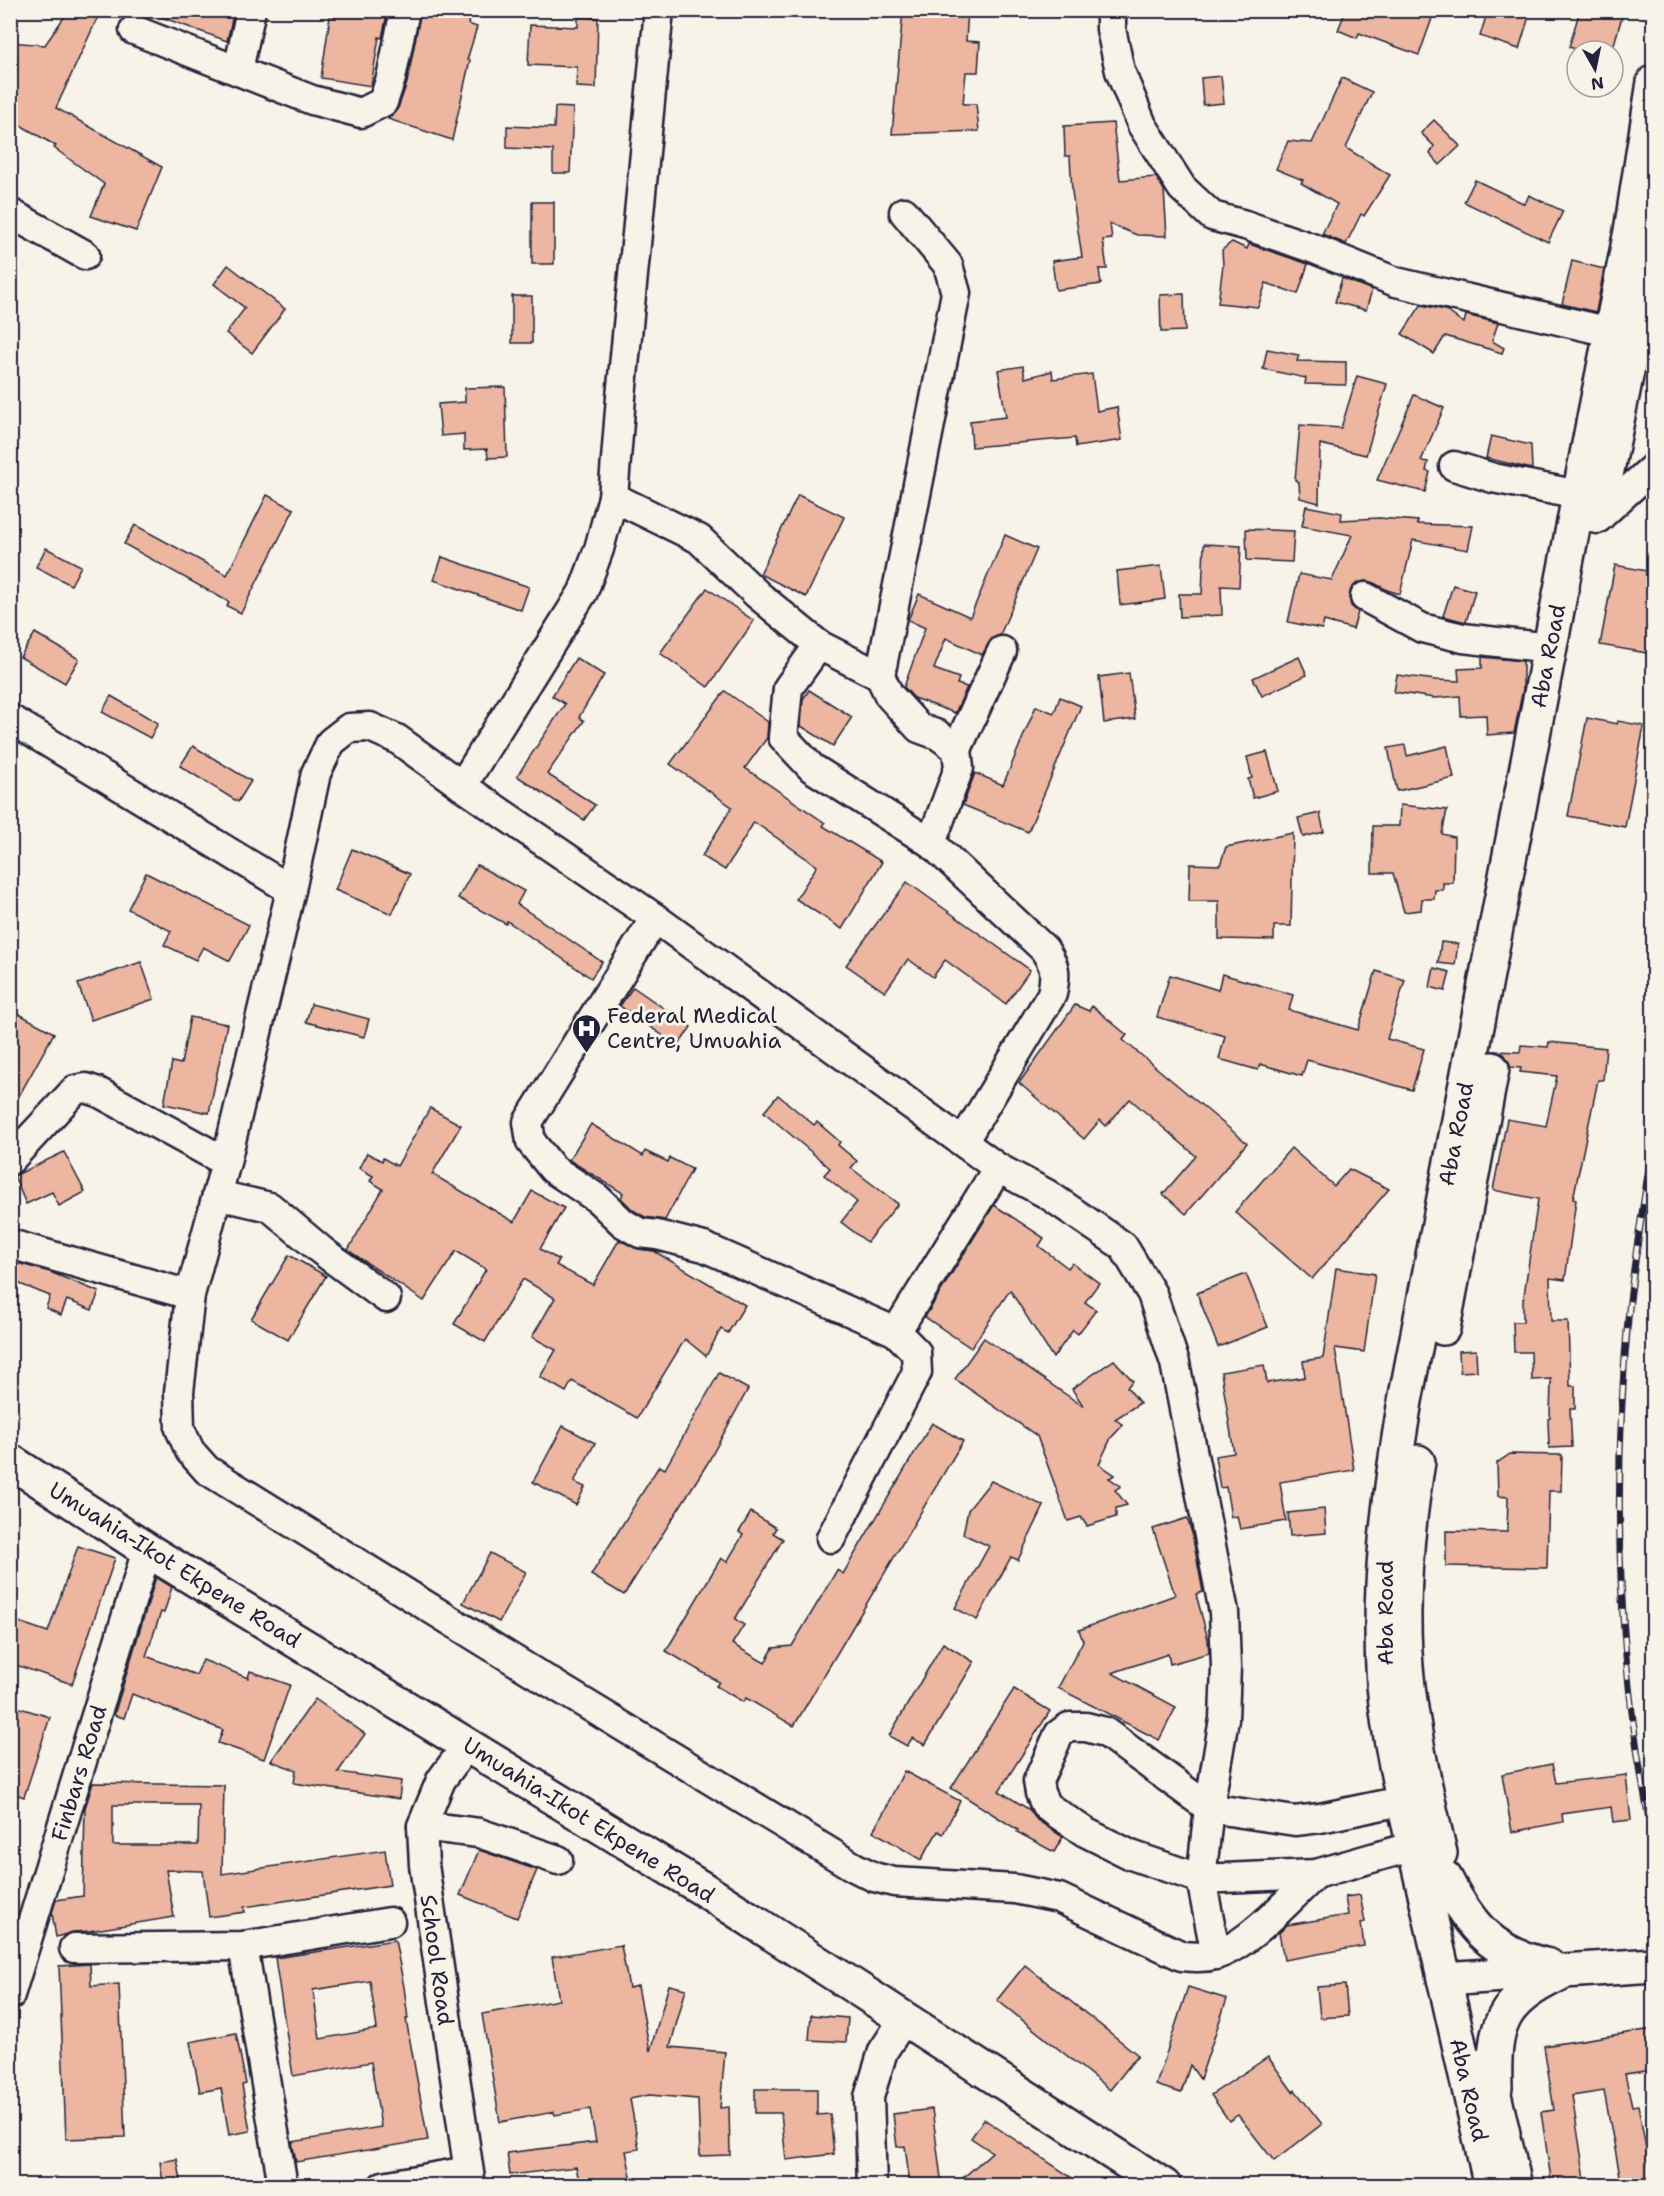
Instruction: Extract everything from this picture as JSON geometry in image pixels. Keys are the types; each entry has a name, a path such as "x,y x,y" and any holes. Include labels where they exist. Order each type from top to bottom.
{"main road":[{"name":"Aba Road","path":"1450,1226 1588,507 1610,332 1631,231 1653,82"},
{"name":"Aba Road","path":"1515,2186 1495,2099 1414,1846 1415,1798 1420,1765 1408,1684 1404,1612 1416,1479 1450,1226 1550,648 1652,251"},
{"name":"Umuahia-Ikot Ekpene Road","path":"10,1461 147,1550 703,1889 1164,2186"},
{"name":"Aba Road","path":"1415,1798 1445,1878 1456,1978 1491,2186"},
{"path":"1445,1878 1465,1914 1490,1942 1522,1959 1568,1971"},
{"path":"1456,1978 1653,1965"},
{"path":"1495,2099 1496,2045 1505,2014 1513,2003 1526,1992 1568,1971"}],"street":[{"path":"238,70 251,10"},
{"path":"134,30 312,100 361,113 383,102 391,78 405,10"},
{"path":"462,786 583,592 599,549 613,497 659,10"},
{"path":"1111,10 1111,29 1120,71 1142,125 1182,188 1212,216 1301,244 1396,282 1610,332"},
{"path":"904,212 948,265 956,293 880,676 889,695 919,728 938,735 957,749"},
{"path":"10,213 85,255"},
{"path":"1454,466 1588,507 1653,467"},
{"path":"613,497 699,539 758,595 819,645 880,676"},
{"path":"1365,597 1422,628 1463,638 1550,648"},
{"path":"819,645 789,688 783,737 812,768 931,843 1044,949 1054,964 1055,977 1052,994 963,1142"},
{"path":"931,843 959,768 957,749 1002,651"},
{"path":"10,719 291,890"},
{"path":"1216,1955 1201,1879 1209,1808 1224,1719 1226,1667 1224,1612 1171,1353 1152,1294 1123,1246 1047,1194 998,1168 655,918 397,739 370,727 349,728 331,742 316,773 291,890 226,1162 190,1295 179,1392 180,1429 190,1451 207,1470 755,1808 874,1877 894,1882 1015,1889 1059,1898 1182,1956 1199,1958 1216,1955 1237,1945 1316,1874"},
{"path":"655,918 528,1122 531,1142 553,1169 598,1199 623,1223 640,1233 704,1247 896,1332 916,1352 917,1372 831,1538"},
{"path":"10,1160 75,1090 86,1088 98,1092 226,1162"},
{"path":"896,1332 998,1168"},
{"path":"217,1195 270,1207 322,1251 386,1298"},
{"path":"10,1244 190,1295"},
{"name":"Finbars Road","path":"10,1995 147,1550"},
{"path":"1414,1846 1316,1874 1201,1879 1131,1855 1085,1832 1046,1806 1038,1781 1059,1734 1069,1727 1086,1727 1105,1732 1209,1808 1295,1821 1415,1798"},
{"name":"School Road","path":"467,1745 441,1780 422,1826 423,1865 469,2178"},
{"path":"422,1826 479,1833 558,1860"},
{"path":"74,1948 243,1946 390,1922"},
{"path":"243,1946 283,2186"},
{"path":"872,2186 869,2097 883,2051 904,2019"},
{"path":"383,2186 469,2178"}],"building":[{"path":"69,10 101,10 56,108 162,167 136,231 91,216 104,184 54,148 56,146 10,119 10,42 45,45"},
{"path":"150,10 219,10 233,15 227,41 150,13"},
{"path":"331,10 388,10 382,38 379,37 371,86 321,78"},
{"path":"421,10 471,10 468,24 477,27 467,60 470,60 452,140 388,119 398,108 407,83"},
{"path":"903,10 968,10 966,41 980,42 978,72 966,72 963,104 976,104 979,131 892,134"},
{"path":"1346,10 1435,10 1419,55 1359,33 1357,38 1338,30"},
{"path":"1488,10 1531,10 1519,49 1480,36"},
{"path":"1580,10 1624,10 1616,39 1571,39"},
{"path":"578,17 598,18 596,88 576,87 577,67 528,65 530,25 578,27"},
{"path":"1221,76 1224,103 1203,105 1201,78"},
{"path":"1342,78 1372,92 1346,148 1390,175 1364,216 1361,214 1346,244 1322,234 1337,204 1301,183 1303,180 1276,169 1288,141 1312,143"},
{"path":"555,107 573,108 570,173 553,173 553,150 507,148 507,126 554,128"},
{"path":"1434,120 1460,146 1440,165 1430,154 1434,146 1421,133"},
{"path":"1113,123 1120,180 1156,177 1164,190 1167,236 1137,235 1110,224 1112,239 1103,240 1107,269 1099,269 1101,284 1056,290 1052,261 1082,257 1072,192 1070,156 1065,156 1064,126"},
{"path":"1475,180 1525,204 1529,195 1563,211 1548,242 1464,202"},
{"path":"532,202 554,202 554,264 532,264"},
{"path":"1232,242 1247,249 1249,244 1308,264 1298,294 1266,283 1258,307 1218,303 1223,265 1222,250"},
{"path":"1572,261 1604,269 1596,312 1562,304"},
{"path":"228,265 285,309 252,353 226,333 245,308 214,284"},
{"path":"1342,278 1372,290 1366,310 1335,302"},
{"path":"1184,294 1185,331 1161,332 1160,295"},
{"path":"512,296 532,296 532,343 512,343"},
{"path":"1421,305 1445,310 1464,323 1466,315 1498,323 1492,341 1504,348 1502,353 1445,336 1434,354 1402,334"},
{"path":"1267,349 1299,355 1297,361 1346,362 1346,385 1305,384 1306,378 1263,369"},
{"path":"1023,366 1025,378 1052,371 1053,379 1092,374 1097,411 1117,407 1122,440 1076,447 1075,438 972,447 970,421 1006,417 998,370"},
{"path":"1357,376 1387,384 1366,455 1320,444 1319,503 1300,498 1299,482 1295,480 1300,425 1341,428"},
{"path":"505,387 507,457 488,458 487,449 464,450 464,434 441,436 438,404 465,402 465,388"},
{"path":"1414,395 1444,408 1421,461 1428,462 1426,471 1430,472 1425,492 1377,480"},
{"path":"1491,436 1531,445 1532,469 1486,458"},
{"path":"267,495 294,509 241,613 227,606 229,602 124,544 135,525 227,575"},
{"path":"798,495 844,517 806,597 760,574"},
{"path":"1306,506 1342,513 1341,520 1379,518 1418,521 1417,524 1473,526 1468,550 1413,540 1400,594 1372,582 1357,583 1351,589 1349,597 1351,606 1358,612 1353,629 1324,621 1322,629 1288,622 1299,574 1332,580 1352,535 1302,526"},
{"path":"1246,529 1294,531 1292,562 1247,560"},
{"path":"1005,535 1037,549 1000,635 992,638 982,655 946,638 934,669 959,678 957,684 967,687 955,713 914,698 904,687 925,628 908,620 919,594 970,617"},
{"path":"1204,544 1241,546 1239,587 1221,586 1222,615 1180,617 1179,594 1202,594"},
{"path":"46,548 81,566 71,585 36,567"},
{"path":"442,557 529,587 521,610 434,580"},
{"path":"1615,565 1647,571 1646,580 1653,581 1653,654 1600,645"},
{"path":"1161,566 1165,599 1120,605 1117,571"},
{"path":"1453,585 1475,591 1466,622 1443,616"},
{"path":"707,588 754,621 708,687 660,653"},
{"path":"35,633 79,659 65,683 20,657"},
{"path":"1299,657 1307,675 1262,696 1253,678"},
{"path":"1482,657 1523,661 1523,689 1514,733 1487,735 1486,715 1461,716 1460,696 1435,698 1394,692 1397,675 1459,681 1458,669 1482,668"},
{"path":"576,658 604,675 579,717 584,721 547,774 595,805 584,820 517,776 565,704 552,696"},
{"path":"1129,673 1135,719 1104,723 1099,677"},
{"path":"809,690 852,717 833,746 801,726 803,699"},
{"path":"725,691 768,722 767,738 745,768 825,823 823,826 882,862 842,929 796,899 817,866 754,822 725,870 702,856 732,807 670,764"},
{"path":"111,696 158,723 150,738 102,712"},
{"path":"1060,697 1081,706 1028,832 963,805 975,773 1003,785 1036,706 1054,713"},
{"path":"1587,718 1644,726 1625,827 1568,816"},
{"path":"1405,745 1407,756 1447,746 1454,778 1397,791 1388,748"},
{"path":"193,746 251,781 238,802 180,766"},
{"path":"1267,752 1278,791 1253,798 1248,779 1252,778 1247,757"},
{"path":"1400,805 1447,810 1442,834 1454,837 1453,883 1443,883 1443,890 1435,890 1434,899 1422,899 1421,910 1404,912 1393,873 1372,873 1373,826 1399,826"},
{"path":"1320,813 1324,832 1303,837 1298,818"},
{"path":"1293,833 1291,926 1274,926 1274,940 1219,939 1219,901 1189,901 1190,864 1220,865 1226,847"},
{"path":"352,849 410,874 392,914 335,890"},
{"path":"477,865 524,891 517,904 602,962 591,978 507,921 506,924 458,898"},
{"path":"146,873 249,925 230,961 203,947 196,960 164,945 171,931 128,909"},
{"path":"907,882 1030,970 1006,1004 945,960 933,977 908,959 885,992 846,965"},
{"path":"1441,942 1458,944 1455,965 1438,963"},
{"path":"141,962 154,999 91,1020 78,984"},
{"path":"1434,968 1450,972 1445,991 1430,987"},
{"path":"1376,971 1405,980 1387,1039 1424,1049 1412,1090 1307,1060 1302,1076 1260,1064 1258,1070 1219,1059 1225,1036 1157,1017 1170,975 1218,990 1222,974 1293,995 1289,1010 1358,1030"},
{"path":"633,987 691,1027 678,1046 620,1006"},
{"path":"311,1004 369,1019 364,1037 306,1022"},
{"path":"1075,1005 1089,1011 1092,1006 1127,1035 1123,1040 1247,1143 1186,1214 1163,1194 1196,1156 1130,1099 1106,1126 1100,1120 1084,1139 1019,1083"},
{"path":"10,1009 54,1033 10,1112"},
{"path":"190,1017 227,1024 209,1113 164,1104 172,1062 181,1064"},
{"path":"1549,1042 1606,1048 1603,1080 1598,1080 1573,1199 1576,1200 1565,1280 1550,1278 1551,1321 1568,1321 1570,1386 1575,1386 1575,1409 1570,1409 1572,1447 1549,1448 1548,1419 1550,1418 1551,1379 1532,1380 1531,1352 1514,1352 1513,1322 1523,1322 1523,1302 1538,1199 1493,1190 1507,1119 1546,1126 1557,1076 1520,1072 1521,1068 1510,1067 1504,1054 1491,1051 1520,1052 1521,1045 1548,1047"},
{"path":"778,1095 814,1125 817,1122 840,1142 838,1145 857,1161 851,1168 898,1204 867,1242 841,1222 857,1202 824,1175 830,1168 764,1112"},
{"path":"430,1108 461,1125 432,1174 514,1222 532,1191 564,1208 540,1249 559,1260 556,1265 593,1285 619,1240 638,1249 654,1251 745,1305 728,1333 721,1329 706,1356 685,1339 637,1418 572,1381 566,1392 540,1377 556,1350 532,1337 555,1298 523,1279 485,1342 454,1324 486,1269 456,1251 424,1301 348,1250 383,1189 370,1181 373,1176 359,1168 367,1153 397,1166"},
{"path":"591,1124 643,1156 645,1151 668,1162 670,1158 692,1169 665,1220 645,1217 633,1210 621,1198 623,1193 569,1160"},
{"path":"1291,1148 1334,1186 1349,1169 1389,1189 1312,1279 1235,1212"},
{"path":"64,1152 85,1192 59,1206 52,1192 26,1204 14,1176"},
{"path":"994,1205 1044,1238 1039,1246 1068,1268 1072,1263 1099,1283 1085,1302 1096,1310 1078,1334 1073,1330 1053,1358 1010,1290 971,1348 925,1317"},
{"path":"289,1255 326,1276 288,1340 251,1319"},
{"path":"10,1261 50,1272 99,1292 92,1310 67,1300 61,1315 46,1308 50,1296 10,1280"},
{"path":"1336,1268 1375,1274 1364,1352 1335,1348 1354,1470 1280,1482 1286,1521 1240,1529 1237,1516 1231,1517 1226,1487 1220,1488 1215,1456 1234,1453 1221,1372 1264,1365 1267,1383 1305,1377 1303,1361 1323,1358"},
{"path":"1246,1274 1268,1327 1218,1347 1197,1293"},
{"path":"984,1338 1084,1407 1072,1389 1114,1360 1133,1381 1127,1387 1140,1403 1115,1419 1123,1425 1111,1438 1099,1464 1115,1475 1109,1478 1121,1486 1115,1490 1127,1505 1116,1508 1116,1517 1087,1526 1081,1517 1068,1521 1037,1436 955,1379"},
{"path":"1476,1350 1477,1371 1460,1372 1459,1351"},
{"path":"719,1373 748,1389 707,1464 624,1595 591,1575 659,1466 665,1469"},
{"path":"932,1423 963,1441 794,1726 746,1698 743,1702 716,1686 719,1682 666,1651 721,1558 727,1562 743,1535 739,1532 751,1512 776,1528 773,1533 783,1539 735,1619 744,1625 732,1644 765,1663 773,1648 792,1646 837,1570 843,1574"},
{"path":"563,1426 595,1443 574,1482 585,1487 576,1505 533,1482"},
{"path":"1510,1454 1562,1455 1561,1491 1549,1491 1547,1568 1446,1566 1446,1531 1507,1532 1508,1497 1498,1496 1497,1463"},
{"path":"991,1481 1044,1506 1018,1560 1011,1557 977,1620 955,1608 989,1546 963,1534 968,1510"},
{"path":"1324,1509 1326,1533 1290,1536 1288,1513"},
{"path":"1187,1518 1203,1592 1196,1594 1208,1639 1209,1653 1170,1664 1168,1654 1112,1673 1176,1707 1159,1740 1058,1688 1083,1641 1079,1630 1175,1595 1153,1529"},
{"path":"78,1546 115,1558 72,1684 10,1663 10,1619 48,1632"},
{"path":"490,1553 526,1572 499,1622 463,1603"},
{"path":"156,1577 172,1587 146,1656 196,1675 203,1660 248,1678 250,1671 290,1685 264,1759 218,1743 223,1730 132,1694 124,1718 114,1715"},
{"path":"943,1643 974,1662 925,1745 912,1738 907,1746 889,1736"},
{"path":"1014,1689 1050,1711 999,1791 1030,1810 1037,1820 1063,1837 1054,1852 1017,1832 1018,1830 951,1788"},
{"path":"315,1699 365,1734 338,1772 401,1781 399,1799 294,1783 296,1770 271,1761"},
{"path":"10,1705 50,1717 24,1797 10,1792"},
{"path":"1552,1764 1556,1783 1626,1775 1631,1820 1613,1822 1611,1807 1562,1814 1563,1822 1512,1832 1502,1774"},
{"path":"904,1771 960,1801 943,1834 938,1831 921,1860 873,1831"},
{"path":"93,1783 224,1785 222,1874 385,1850 390,1885 244,1907 245,1912 209,1917 203,1871 166,1870 174,1917 73,1932 56,1937 52,1913 56,1900 83,1896 85,1808","holes":["113,1805 199,1805 198,1845 113,1845"]},
{"path":"479,1850 537,1870 517,1918 460,1895"},
{"path":"1360,1895 1365,1922 1361,1923 1364,1946 1284,1960 1279,1933 1287,1925 1348,1915 1345,1897"},
{"path":"395,1940 404,1987 408,2019 406,2019 428,2140 296,2162 292,2142 381,2127 371,2062 293,2076 275,1958","holes":["370,1981 377,2029 320,2039 313,1990"]},
{"path":"621,1945 629,1988 638,1986 650,2051 669,1985 686,1989 670,2047 725,2052 720,2108 729,2107 730,2155 700,2156 698,2099 649,2095 630,2099 639,2149 626,2151 633,2186 580,2186 576,2167 510,2175 507,2153 596,2142 590,2109 555,2115 554,2112 500,2122 482,2014 559,2000 552,1957"},
{"path":"90,1964 91,1986 119,1984 125,2137 66,2139 59,1966"},
{"path":"1025,1965 1138,2055 1110,2090 997,2000"},
{"path":"1345,1985 1348,2016 1320,2018 1317,1987"},
{"path":"1188,1987 1227,1999 1200,2079 1190,2065 1181,2093 1156,2085"},
{"path":"811,2015 848,2018 846,2042 809,2040"},
{"path":"1653,2029 1653,2070 1625,2074 1632,2106 1638,2105 1653,2186 1622,2186 1604,2091 1572,2096 1586,2186 1552,2186 1541,2112 1554,2110 1544,2046"},
{"path":"236,2033 246,2084 242,2085 250,2131 229,2135 221,2088 200,2092 190,2042"},
{"path":"1268,2057 1293,2092 1295,2090 1322,2124 1274,2161 1238,2115 1229,2121 1211,2095"},
{"path":"755,2089 817,2089 817,2115 830,2114 834,2154 786,2160 781,2113 755,2113"},
{"path":"932,2109 942,2186 910,2186 905,2146 897,2147 893,2114"},
{"path":"984,2119 1084,2186 954,2186 992,2152 971,2138"},
{"path":"177,2159 181,2180 163,2183 160,2162"}],"railway":[{"path":"1654,1135 1628,1319 1623,1385 1619,1516 1625,1648 1632,1713 1654,1843"}],"place":[{"name":"Federal Medical Centre, Umuahia","path":"586,1054"}]}
